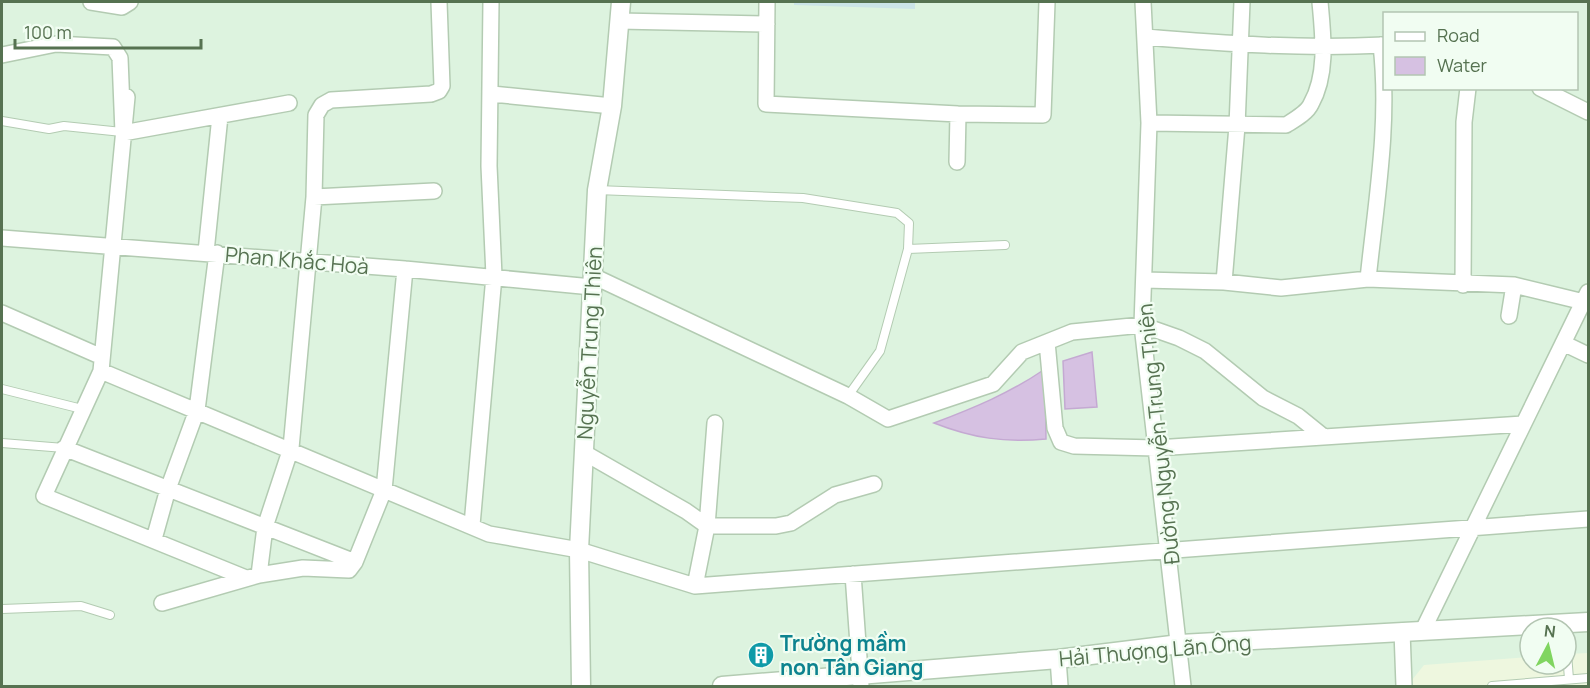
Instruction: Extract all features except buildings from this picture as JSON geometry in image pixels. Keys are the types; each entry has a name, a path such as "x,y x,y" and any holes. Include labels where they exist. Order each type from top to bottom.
{"street":[{"path":"91,2 122,7 130,2"},
{"path":"252,577 265,527 291,448 314,197 314,122 322,105 332,100 431,94 441,88 439,2"},
{"path":"472,525 494,276 489,166 492,94 491,2"},
{"name":"Nguyễn Trung Thiên","path":"581,687 579,550 597,190 612,106 621,2"},
{"path":"767,2 766,104 958,114 1043,115 1047,2"},
{"name":"Đường Nguyễn Trung Thiên","path":"1143,2 1149,123 1142,325 1180,644 1183,687"},
{"path":"1224,282 1236,126 1242,2"},
{"path":"1149,123 1286,125 1311,106 1320,80 1323,48 1320,2"},
{"path":"619,21 767,24"},
{"path":"1146,37 1240,46 1323,48 1383,45"},
{"path":"2,55 56,44 112,47 120,58 123,133"},
{"path":"1368,279 1382,142 1383,90"},
{"path":"1463,285 1464,122 1468,90"},
{"path":"1544,90 1588,112"},
{"path":"492,94 612,106"},
{"path":"127,97 101,364 44,496 252,577"},
{"path":"123,133 290,103"},
{"path":"957,162 958,114"},
{"path":"154,539 168,489 197,410 212,253 220,116"},
{"path":"314,197 434,190"},
{"name":"Phan Khắc Hoà","path":"2,238 494,276 593,281 848,396 888,419 993,384 1022,352 1072,332 1142,325"},
{"path":"162,603 252,577 303,568 349,570 355,562 384,490 405,268"},
{"path":"1144,280 1224,282 1281,288 1368,279 1463,285 1514,285 1586,297 1423,630"},
{"path":"1509,316 1514,285"},
{"path":"2,313 197,410 489,534 579,550 694,586 1588,519"},
{"path":"1142,325 1179,338 1205,351 1263,398 1298,416 1324,437"},
{"path":"1047,342 1055,428 1061,442 1074,446 1156,448 1523,424"},
{"path":"1563,343 1588,355"},
{"path":"694,586 707,526 714,423"},
{"path":"63,448 355,562"},
{"path":"583,452 686,511 707,526 776,526 791,523 835,495 874,484"},
{"path":"853,574 861,681"},
{"name":"Hải Thượng Lãn Ông","path":"722,687 861,681 1180,644 1423,630 1518,631"},
{"path":"1402,631 1404,687"},
{"path":"1058,659 1060,687"}],"lane":[{"path":"2,121 49,129 75,127 120,130 123,133"},
{"path":"597,190 803,198 897,213 909,223 908,249 880,351 848,396"},
{"path":"908,249 1005,245"},
{"path":"2,388 82,410"},
{"path":"2,443 63,448"},
{"path":"2,609 81,606 110,615"},
{"path":"1492,687 1588,678"}],"shaded area":[{"path":"2,2 1588,2 1588,686 2,686"},
{"path":"794,2 915,2 915,9 794,5"},
{"path":"1578,653 1588,653 1588,686 1413,686 1412,680 1424,665 1518,658 1518,676 1578,676"}],"water":[{"path":"1092,352 1097,407 1065,409 1063,361"},
{"path":"1045,369 1046,439 989,438 934,423 991,399"}],"place":[{"name":"Trường mầm non Tân Giang","path":"761,655"}]}
